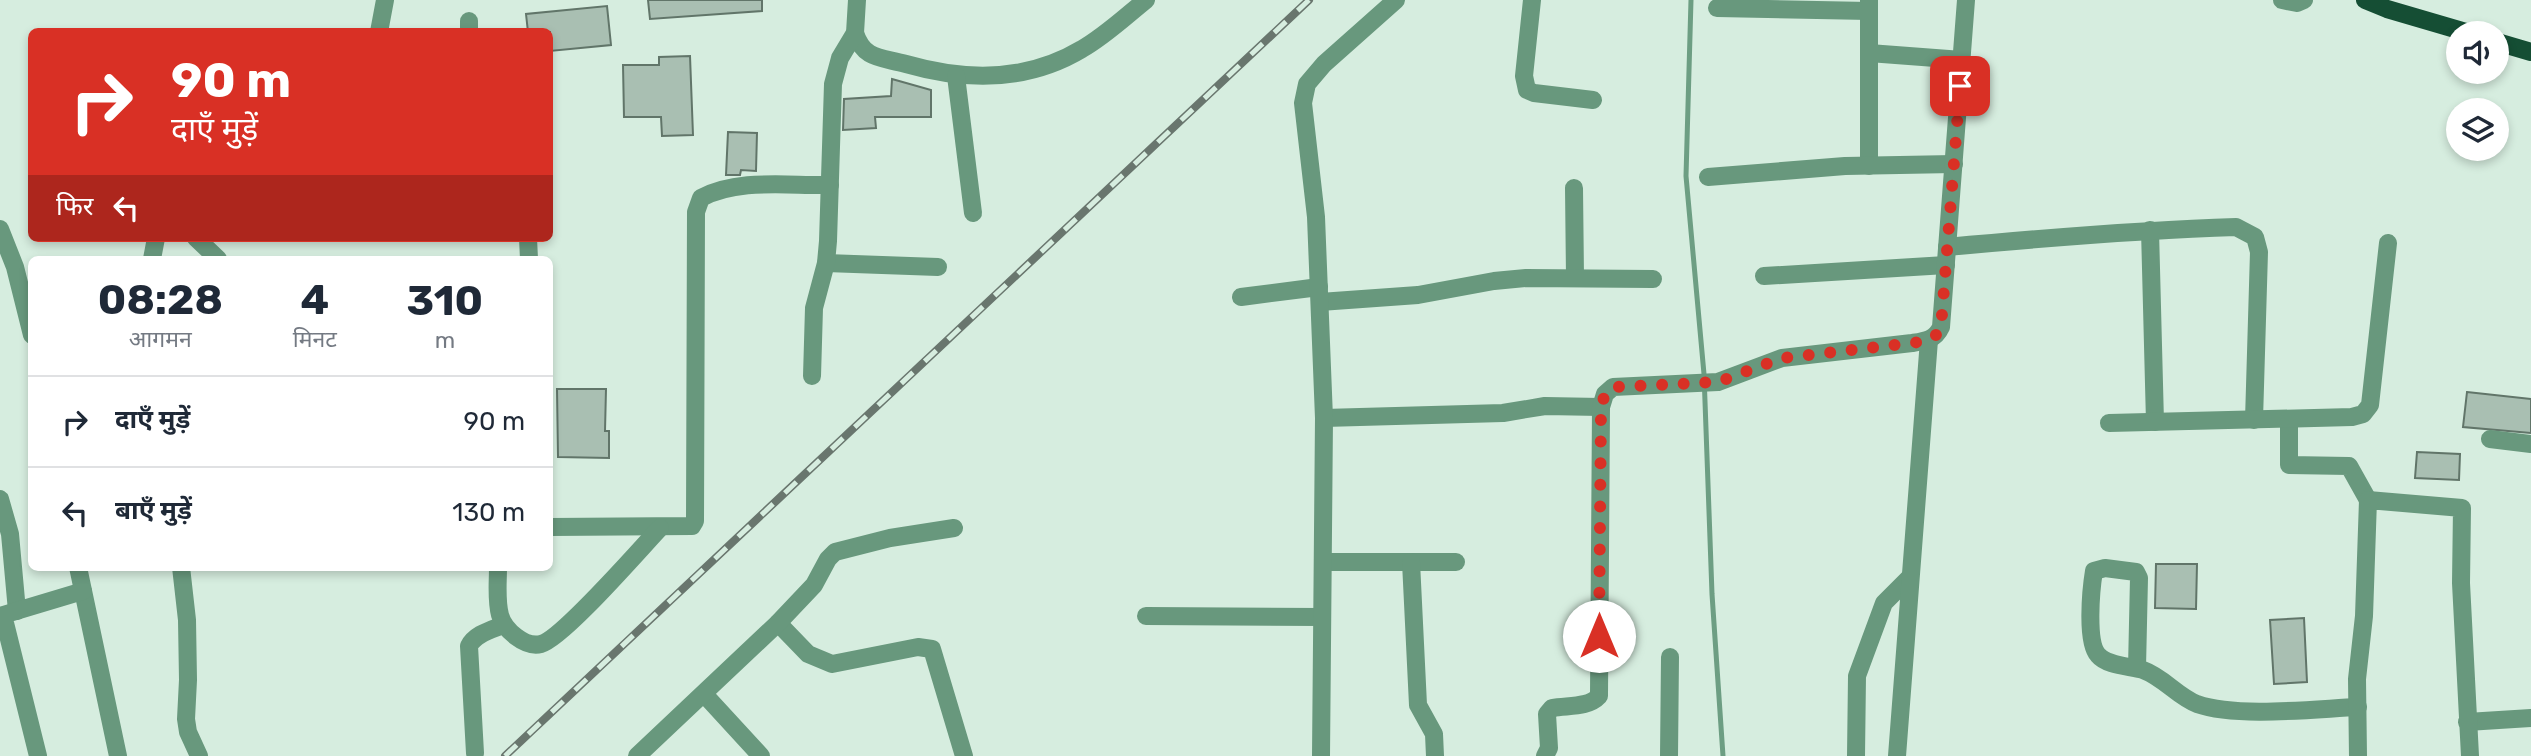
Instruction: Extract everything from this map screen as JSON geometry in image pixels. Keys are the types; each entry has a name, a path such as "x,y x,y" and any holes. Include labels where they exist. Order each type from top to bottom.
{"main road":[{"path":"2365,0 2446,26"},
{"path":"2509,46 2531,52"}],"street":[{"path":"380,28 385,0"},
{"path":"857,0 855,33 863,51 872,56 957,76 998,76 1046,66 1084,48 1146,0"},
{"path":"1321,756 1324,418 1316,217 1303,103 1307,84 1324,64 1395,0"},
{"path":"1531,0 1524,76 1527,90 1593,100"},
{"path":"1545,756 1549,748 1547,714 1552,708 1586,704 1599,696 1601,407 1605,394 1613,387 1718,382 1782,358 1929,340 1938,335 1947,256 1966,0"},
{"path":"2282,0 2297,3 2304,0"},
{"path":"1717,8 1869,6 1868,166"},
{"path":"812,376 814,308 826,263 834,72 839,58 855,33"},
{"path":"1869,53 1962,60"},
{"path":"957,76 973,213"},
{"path":"1708,177 1868,166 1954,164"},
{"path":"553,527 692,526 695,521 696,212 701,198 715,190 733,186 830,185"},
{"path":"1574,188 1575,277"},
{"path":"1764,276 1947,256 2084,234 2236,228 2255,237 2259,252 2254,420"},
{"path":"0,229 28,309"},
{"path":"2150,230 2155,422"},
{"path":"201,242 215,256"},
{"path":"2109,422 2289,419 2352,417 2363,414 2370,405 2388,243"},
{"path":"826,263 938,267"},
{"path":"1241,297 1320,294 1418,295 1505,280 1575,277 1653,279"},
{"path":"1897,756 1929,340"},
{"path":"1324,418 1503,413 1545,407 1601,407"},
{"path":"2289,419 2289,465 2348,466 2368,500 2364,616 2357,679 2358,756"},
{"path":"2490,439 2531,444"},
{"path":"0,499 10,534 7,614 38,756"},
{"path":"2368,500 2462,508 2461,583 2470,756"},
{"path":"498,571 498,603 503,625 529,644 539,645 561,631 660,527"},
{"path":"637,756 778,623 814,585 828,559 835,552 890,538 954,528"},
{"path":"1322,562 1456,562"},
{"path":"1411,562 1418,705 1434,734 1435,756"},
{"path":"2137,668 2139,578 2136,572 2105,568 2094,571 2091,625 2093,647 2102,659 2137,668 2157,677 2185,699 2201,705 2265,711 2358,706"},
{"path":"79,571 118,756"},
{"path":"181,571 187,620 186,719 188,732 199,756"},
{"path":"1856,756 1857,676 1884,603 1910,577"},
{"path":"7,614 83,591"},
{"path":"1146,617 1322,617"},
{"path":"778,623 808,654 832,664 918,647 932,649 964,756"},
{"path":"475,753 469,646 472,639 503,625"},
{"path":"1669,756 1670,657"},
{"path":"704,694 761,756"},
{"path":"2467,722 2531,718"}],"building":[{"path":"648,0 762,0 762,11 650,19"},
{"path":"607,6 611,45 553,51 553,28 528,28 526,14"},
{"path":"690,56 693,135 662,136 661,117 624,117 623,65 659,65 659,57"},
{"path":"892,79 931,90 931,117 875,117 876,128 843,130 844,99 891,96"},
{"path":"728,132 757,133 756,171 741,170 740,175 726,175"},
{"path":"557,389 606,389 605,431 609,431 609,458 558,457"},
{"path":"2467,392 2531,399 2531,433 2463,427"},
{"path":"2417,452 2460,454 2459,480 2415,478"},
{"path":"2156,564 2197,564 2196,609 2155,608"},
{"path":"2304,618 2307,682 2274,684 2270,620"}],"waterway":[{"path":"1691,0 1686,176 1704,374 1712,594 1723,756"}],"railway":[{"path":"505,756 1309,0"}],"route":[{"path":"1599,636 1601,407 1605,394 1613,387 1718,382 1782,358 1912,343 1929,340 1938,335 1941,327 1960,86"}]}
